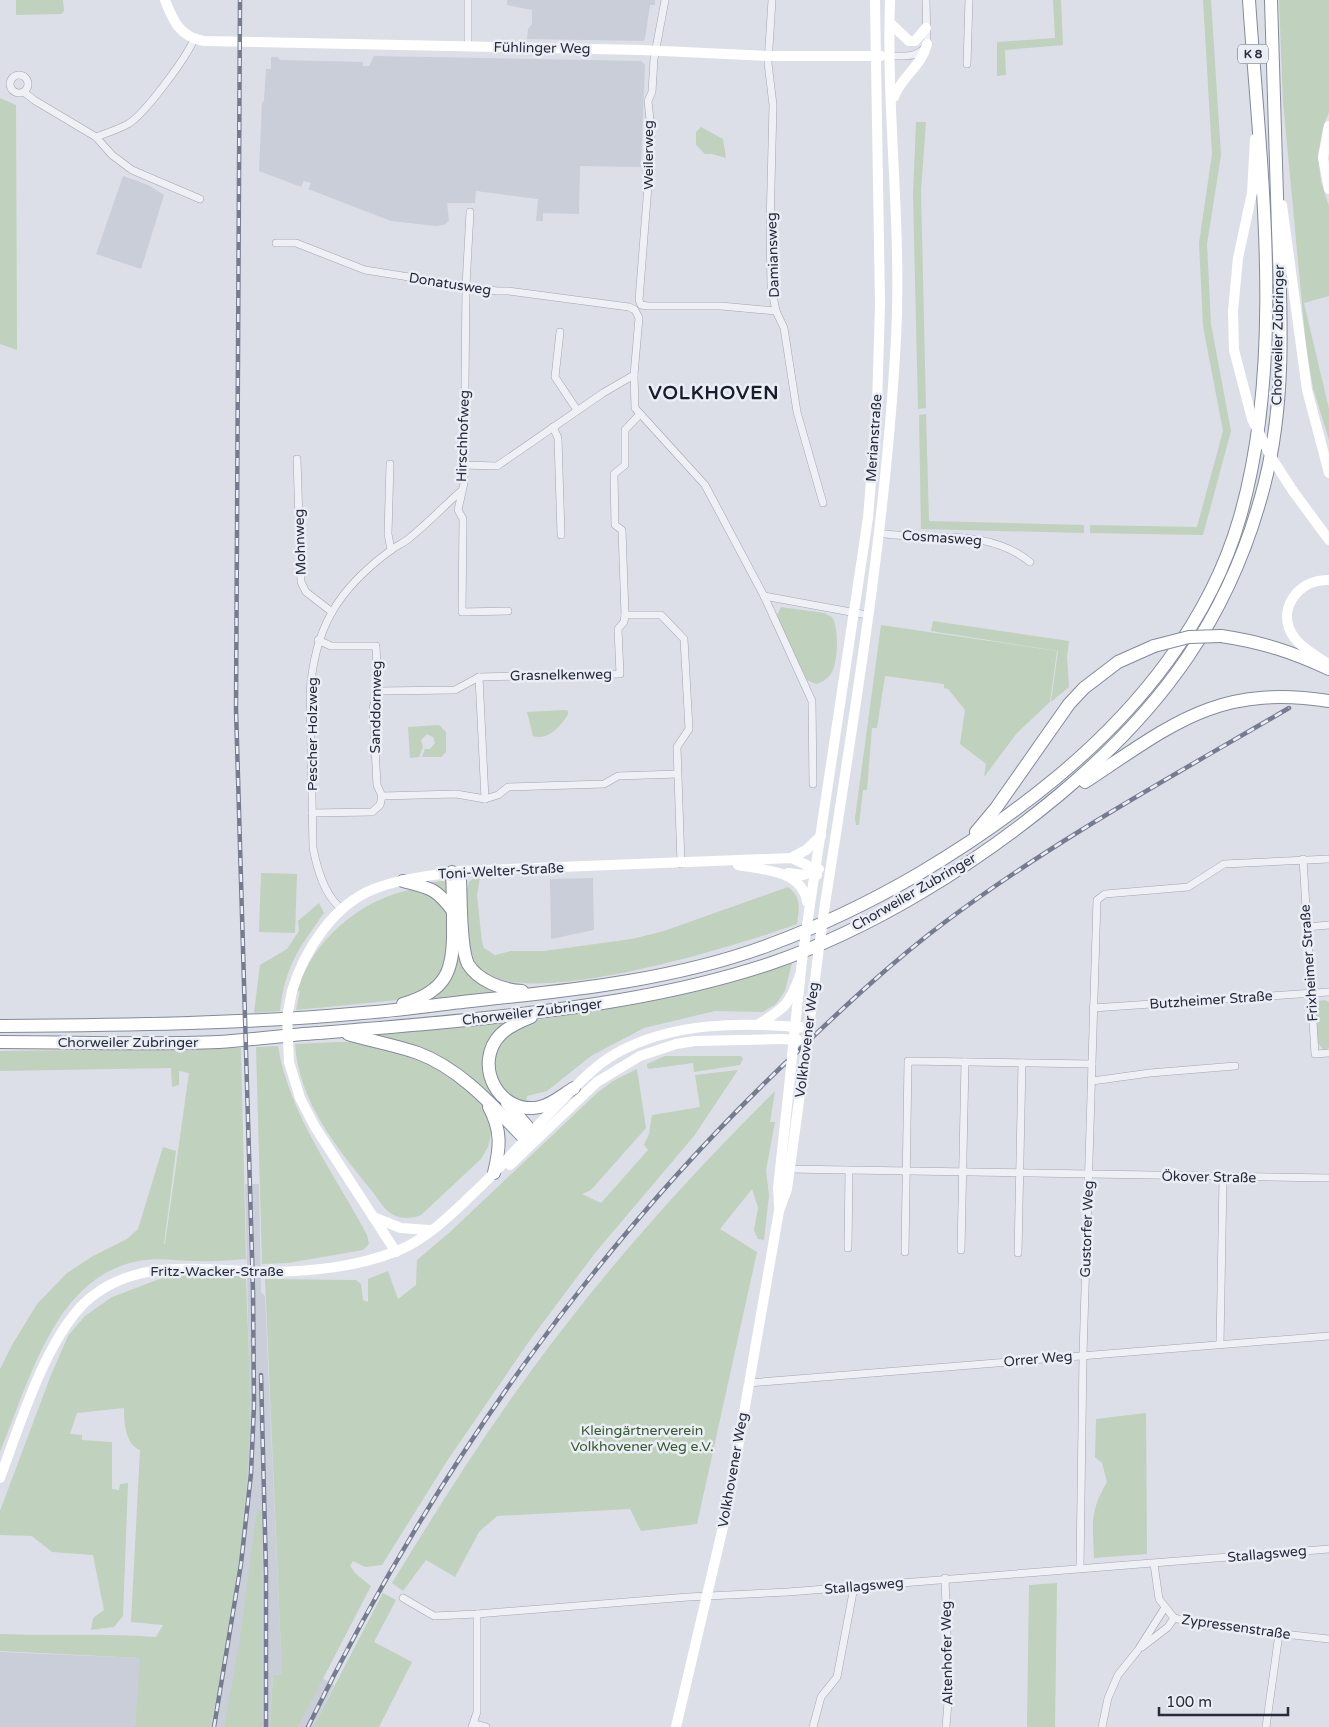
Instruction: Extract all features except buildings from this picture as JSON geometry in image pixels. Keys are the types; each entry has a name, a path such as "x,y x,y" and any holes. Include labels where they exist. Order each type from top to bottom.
{"highway":[{"name":"K 8","path":"1249,0 1256,108"},
{"name":"K 8","path":"1270,0 1274,102"},
{"name":"Chorweiler Zubringer","path":"0,1042 220,1042 544,1012 610,1002 693,984 766,965 818,945 874,918 926,888 985,850 1042,809 1088,771 1121,739 1172,682 1214,617 1234,575 1252,528 1269,462 1275,424 1280,364 1280,285 1274,102"},
{"name":"Chorweiler Zubringer","path":"0,1026 220,1021 360,1014 552,992 650,976 768,945 870,900 945,858 1043,789 1112,728 1138,700 1178,647 1201,609 1229,549 1239,521 1252,473 1260,422 1264,368 1263,199 1256,108"},
{"path":"945,858 974,834 996,808 1069,704 1084,688 1118,662 1154,646 1189,637 1221,636 1257,641 1294,652 1329,669"},
{"path":"1042,809 1161,732 1214,706 1247,698 1277,696 1328,701"},
{"path":"456,872 468,963 481,977 496,985 514,991 552,992"},
{"path":"360,1014 416,1000 437,987 446,976 451,965 453,950 456,872"},
{"path":"403,881 426,887 440,894 453,911"},
{"path":"531,1137 502,1098 489,1075 488,1057 492,1046 506,1030 544,1012"},
{"path":"338,1032 419,1054 450,1069 531,1137"},
{"path":"502,1098 528,1108 542,1107 574,1088"},
{"path":"484,1099 499,1130 500,1144 494,1173"}],"street":[{"path":"96,137 129,123 142,110 189,52 194,39 179,29 165,0"},
{"path":"468,0 468,47"},
{"name":"Weilerweg","path":"665,0 656,51 652,92 648,101 651,130 639,300 641,305 648,306 721,306 776,311"},
{"name":"Damiansweg","path":"772,0 769,56 773,105 771,275 776,311 784,328 797,412 823,503"},
{"name":"Merianstraße","path":"816,871 868,518 879,363 880,261 875,0"},
{"name":"Merianstraße","path":"830,867 887,466 896,335 890,0"},
{"path":"892,103 897,89 920,61 927,44 926,0"},
{"path":"967,64 969,0"},
{"path":"890,23 909,41 915,41 926,28"},
{"name":"Fühlinger Weg","path":"194,39 216,42 656,51 769,56 890,56"},
{"path":"890,56 915,55 921,53 927,44"},
{"path":"24,92 96,137 112,155 132,170 200,199"},
{"name":"K 8","path":"1274,102 1281,191 1307,390 1329,473"},
{"name":"K 8","path":"1256,108 1252,193 1238,258 1233,311 1234,350 1252,419 1271,457 1329,540"},
{"path":"1329,126 1323,158 1329,189"},
{"name":"Hirschhofweg","path":"470,212 466,286 464,483 458,510 463,519 462,612 508,611"},
{"name":"Donatusweg","path":"276,243 296,243 365,270 466,286 629,307 635,310 639,318 634,375"},
{"path":"560,332 555,377 577,410"},
{"path":"464,465 497,466 577,410 634,375"},
{"path":"634,375 634,401 640,414 705,485 764,596 812,701 813,784"},
{"name":"Grasnelkenweg","path":"378,691 455,690 479,677 620,674 618,629 624,622 622,530 615,525 614,474 625,465 625,430 640,414"},
{"path":"552,427 558,438 561,535"},
{"name":"Mohnweg","path":"297,459 301,582 306,592 332,612"},
{"path":"390,464 388,534 391,550"},
{"name":"Pescher Holzweg","path":"342,909 336,905 316,865 312,813 310,694 311,673 318,640 332,612 354,582 391,550 406,541 461,491"},
{"name":"Cosmasweg","path":"878,533 977,538 1016,551 1030,562"},
{"path":"1329,580 1318,579 1303,586 1293,597 1287,611 1289,628 1300,645 1329,664"},
{"path":"764,596 867,615"},
{"path":"624,615 661,616 684,639 689,729 677,747 681,864"},
{"name":"Sanddornweg","path":"318,640 331,646 376,646 378,691 373,708 377,785 382,796"},
{"path":"479,677 485,799"},
{"path":"312,813 372,812 380,806 382,796 456,794 485,799 498,795 508,787 604,784 618,776 677,774"},
{"name":"Toni-Welter-Straße","path":"396,1252 315,1127 300,1098 289,1062 287,1017 292,991 308,951 342,909 359,896 403,881 456,872 791,858 806,850 821,836"},
{"path":"816,871 826,864 832,853"},
{"path":"791,858 816,871 825,904"},
{"path":"1303,859 1329,859"},
{"name":"Gustorfer Weg","path":"1080,1568 1083,1355 1097,900 1104,894 1188,887 1224,864 1303,859"},
{"name":"Frixheimer Straße","path":"1303,859 1315,1054 1329,1053"},
{"name":"Toni-Welter-Straße","path":"726,862 803,875 816,871"},
{"name":"Volkhovener Weg","path":"779,1211 787,1190 830,867"},
{"name":"Volkhovener Weg","path":"676,1727 727,1510 748,1384 766,1297 779,1211 780,1175 794,1039 792,1023 816,871"},
{"name":"Toni-Welter-Straße","path":"777,872 799,882 805,890 809,910"},
{"path":"1307,927 1329,925"},
{"path":"758,1024 776,1014 792,1000 800,975"},
{"name":"Butzheimer Straße","path":"1094,1008 1329,992"},
{"name":"Fritz-Wacker-Straße","path":"531,1137 574,1088 614,1054 643,1041 677,1031 716,1026 792,1023 808,1028"},
{"name":"Fritz-Wacker-Straße","path":"0,1478 56,1340 70,1318 90,1298 109,1285 139,1272 166,1268 271,1272 325,1269 367,1261 396,1252 409,1246 430,1230 531,1137 597,1082 648,1053 695,1041 772,1038 807,1040"},
{"path":"905,1252 908,1061 1092,1064"},
{"path":"961,1250 965,1062"},
{"path":"1018,1253 1022,1063"},
{"path":"1092,1081 1150,1073 1235,1066"},
{"path":"780,1175 789,1168"},
{"name":"Ökover Straße","path":"789,1168 963,1174 1329,1178"},
{"path":"848,1248 849,1171"},
{"path":"1220,1344 1223,1178"},
{"path":"372,1217 400,1228 430,1230"},
{"name":"Orrer Weg","path":"748,1384 1329,1336"},
{"name":"Stallagsweg","path":"403,1598 434,1616 478,1614 706,1596 854,1587 945,1578 1154,1564 1329,1549"},
{"name":"Zypressenstraße","path":"1154,1564 1159,1599 1164,1609 1174,1618 1188,1623 1329,1639"},
{"name":"Altenhofer Weg","path":"945,1578 949,1689 946,1727"},
{"path":"813,1727 820,1697 837,1677 854,1587"},
{"path":"1102,1727 1108,1698 1114,1683 1164,1609"},
{"path":"478,1614 477,1712 473,1726 486,1727"},
{"path":"1138,1650 1168,1627 1174,1618"},
{"path":"1266,1727 1279,1634"}],"shaded area":[{"path":"507,0 655,0 655,5 650,5 645,39 643,41 527,39 528,29 532,24 532,10 507,5"},
{"path":"374,56 641,61 645,65 641,167 580,166 579,214 543,213 543,221 536,221 538,199 476,191 475,203 447,203 449,221 444,225 436,226 391,221 308,189 311,183 304,181 301,187 259,171 262,102 264,101 266,69 271,69 271,57 278,57 280,60 363,62 363,66 369,66"},
{"path":"123,176 148,185 164,195 141,269 96,254"},
{"path":"593,878 594,930 551,939 550,879"},
{"path":"245,1184 259,1184 261,1292 265,1296 282,1674 273,1675 270,1727 210,1727 230,1627 245,1504 250,1404"},
{"path":"0,1652 141,1658 135,1727 0,1727"},
{"path":"322,1678 334,1685 313,1727 298,1727"}],"green space":[{"path":"16,0 63,0 64,11 61,14 16,15"},
{"path":"1053,0 1061,0 1063,45 1005,50 1006,75 997,76 997,42 1055,38"},
{"path":"1203,0 1211,0 1221,155 1207,244 1211,324 1231,431 1203,535 1090,533 1090,525 1197,527 1223,431 1203,326 1199,243 1212,154"},
{"path":"1279,0 1329,0 1329,112 1323,127 1318,155 1321,182 1329,206 1329,296 1304,303 1329,409 1329,440 1313,388 1306,346 1283,102"},
{"path":"0,98 16,105 17,350 0,344"},
{"path":"916,122 926,122 921,191 926,408 918,409 913,194"},
{"path":"701,127 723,139 726,158 705,154 696,145 696,132"},
{"path":"926,414 929,521 1084,525 1084,533 921,529 919,415"},
{"path":"781,607 824,613 832,617 837,636 836,660 829,677 823,681 816,684 807,680 778,621 777,615"},
{"path":"933,621 1069,641 1067,657 1069,687 1051,702 1058,651 931,631"},
{"path":"881,625 1057,651 1050,702 1017,733 984,777 986,764 960,744 965,710 948,689 944,688 944,684 885,676 877,728 872,728 867,790 863,790 859,825 856,825 855,818"},
{"path":"568,711 568,714 554,731 544,736 533,736 527,712"},
{"path":"439,725 446,732 446,752 441,757 422,757 425,749 430,749 435,743 433,737 427,734 421,740 423,747 419,757 410,758 408,727"},
{"path":"261,873 297,874 295,933 259,932"},
{"path":"475,877 480,877 477,895 482,942 484,948 495,955 511,951 544,951 632,939 664,931 788,887 798,899 797,924 731,946 635,970 586,979 542,983 506,981 482,970 471,953 468,943 466,921 467,890 469,882"},
{"path":"446,880 449,897 428,883"},
{"path":"414,889 425,890 448,912 450,952 440,979 408,999 296,1010 300,991 297,991 304,972 314,955 327,939 358,912 395,894"},
{"path":"319,903 324,913 294,958 285,982 280,1011 254,1013 260,965 287,949 299,931 298,921"},
{"path":"462,958 503,993 416,1004 455,959"},
{"path":"792,963 785,991 776,1004 763,1012 715,1011 644,1028 591,1056 547,1091 527,1096 526,1103 512,1099 492,1075 499,1041 525,1023 620,1007 701,990"},
{"path":"1325,1000 1329,1002 1329,1048 1324,1050 1317,1042 1315,1006 1319,1001"},
{"path":"518,1017 493,1037 497,1097 514,1123 471,1079 359,1034"},
{"path":"358,1042 419,1057 455,1079 489,1112 497,1134 491,1134 488,1147 481,1159 421,1215 402,1218 386,1210 333,1141 312,1105 298,1065 295,1044"},
{"path":"278,1046 292,1096 303,1120 367,1235 369,1244 363,1250 288,1263 262,1264 256,1047"},
{"path":"241,1048 246,1259 189,1261 160,1259 139,1261 110,1271 86,1288 65,1310 48,1337 34,1366 0,1452 0,1369 12,1345 37,1304 67,1273 93,1256 127,1239 138,1229 163,1147 176,1151 165,1244 189,1073 179,1071 179,1085 172,1087 171,1068 0,1071 0,1051"},
{"path":"665,1056 741,1056 743,1059 740,1065 694,1072 693,1063 649,1069 647,1067 647,1064"},
{"path":"637,1069 646,1128 591,1190 582,1194 601,1203 648,1150 644,1145 649,1134 652,1115 700,1107 695,1075 738,1070 694,1136 595,1253 530,1340 447,1461 382,1565 365,1567 353,1561 350,1566 356,1574 371,1586 298,1727 270,1727 273,1675 282,1674 265,1279 356,1280 361,1284 363,1300 368,1302 368,1279 388,1271 398,1299 416,1285 417,1260 450,1232 597,1093 613,1081"},
{"name":"Kleingärtnerverein Volkhovener Weg e.V.","path":"775,1091 770,1122 775,1122 766,1170 769,1195 764,1240 758,1239 754,1230 758,1208 752,1189 720,1229 757,1252 697,1524 641,1531 630,1509 497,1516 479,1532 455,1577 426,1560 403,1591 392,1583 477,1449 512,1397 559,1334 617,1261 678,1191"},
{"path":"173,1274 246,1275 250,1404 243,1526 227,1647 210,1727 135,1727 140,1658 0,1651 0,1634 156,1637 163,1625 131,1622 140,1450 128,1438 124,1408 77,1413 70,1434 82,1435 82,1440 112,1442 112,1489 119,1490 120,1484 128,1483 123,1616 114,1627 91,1630 93,1618 104,1610 93,1555 52,1552 32,1536 0,1535 0,1511 51,1375 68,1336 85,1316 112,1297"},
{"path":"1146,1413 1147,1554 1094,1558 1093,1519 1097,1502 1107,1482 1102,1463 1095,1457 1096,1419"},
{"path":"257,1510 262,1510 262,1727 224,1727 239,1646"},
{"path":"1057,1583 1055,1727 1027,1727 1029,1585"},
{"path":"383,1593 396,1600 374,1642 412,1662 379,1727 313,1727"}],"railway":[{"path":"214,1727 241,1564 251,1474 254,1405 253,1291 236,709 240,0"},
{"path":"308,1727 356,1633 408,1542 463,1453 523,1366 586,1283 653,1202 723,1125 851,1001 945,922 986,892 1071,837 1289,708"},
{"path":"261,1375 266,1572 266,1727"}],"district":[{"name":"VOLKHOVEN","path":"714,393"}]}
